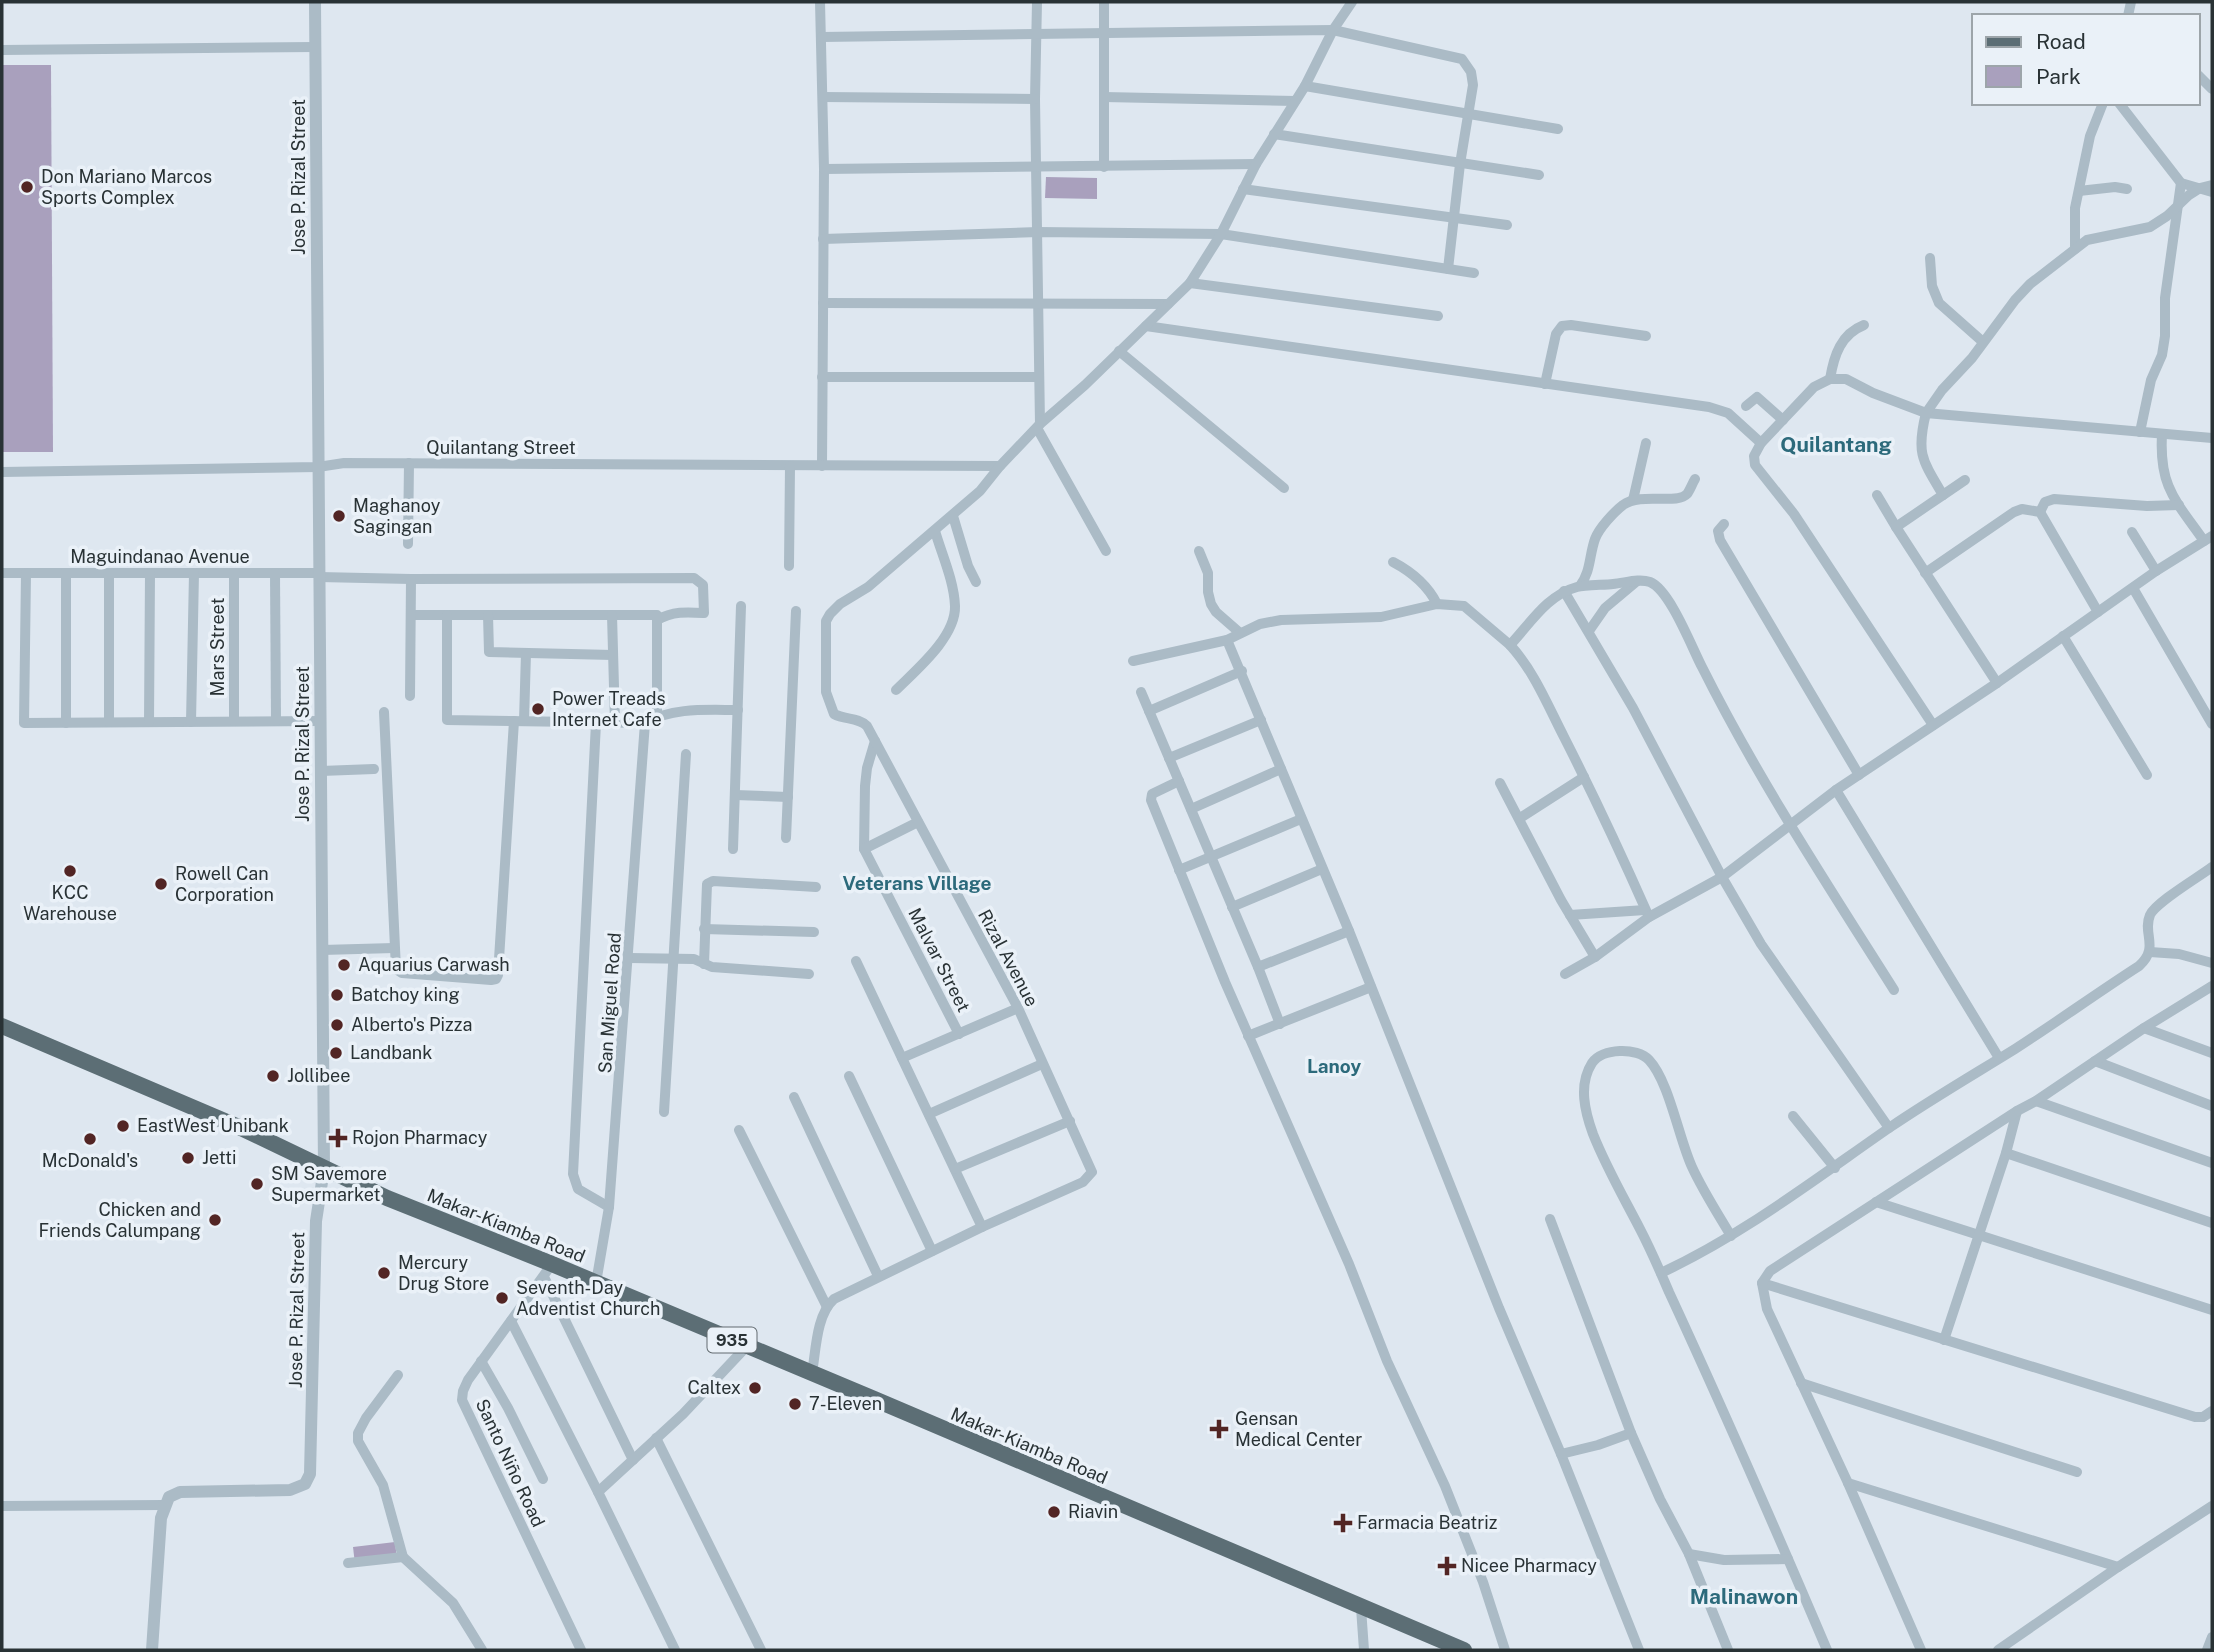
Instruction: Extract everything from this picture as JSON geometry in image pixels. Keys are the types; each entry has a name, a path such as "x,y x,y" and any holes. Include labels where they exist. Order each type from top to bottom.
{"main road":[{"name":"Makar-Kiamba Road","path":"2,1026 239,1127 324,1169 463,1229 548,1270 596,1283 1464,1650"}],"street":[{"name":"Jose P. Rizal Street","path":"164,1505 169,1497 180,1492 290,1490 305,1484 310,1474 316,1221 324,1169 315,2"},
{"path":"820,2 824,169 822,466"},
{"path":"1037,2 1035,167 1039,303 1038,426 1106,551"},
{"path":"1104,2 1104,167"},
{"path":"896,690 947,633 954,616 954,596 935,531 980,491 1038,426 1190,283 1221,234 1256,164 1305,86 1333,30 1352,2"},
{"path":"822,37 1333,30 1462,59 1471,72 1473,85 1460,164 1448,269"},
{"path":"2,50 315,47"},
{"path":"1305,86 1558,129"},
{"path":"823,97 1035,99"},
{"path":"1104,97 1295,101"},
{"path":"2075,249 2079,191 2090,136 2102,105"},
{"path":"2121,105 2181,183 2212,192"},
{"path":"1274,134 1539,175"},
{"path":"824,169 1256,164"},
{"path":"2140,432 2151,380 2162,355 2165,298 2181,183"},
{"path":"1943,495 1925,465 1920,448 1926,413 2030,284 2087,240 2150,227 2200,188 2212,185"},
{"path":"2079,191 2115,187 2127,189"},
{"path":"1243,189 1507,225"},
{"path":"823,239 1038,232 1221,234 1474,273"},
{"path":"1930,258 1933,286 1939,303 1983,342"},
{"path":"1190,283 1438,316"},
{"path":"823,303 1168,304"},
{"path":"1830,379 1840,344 1851,330 1864,325"},
{"path":"1146,326 1709,407 1728,413 1761,443"},
{"path":"1545,384 1556,334 1562,326 1646,336"},
{"path":"1119,351 1284,488"},
{"path":"822,377 1039,377"},
{"path":"1933,725 1794,514 1755,465 1754,456 1761,443 1814,387 1830,379 1846,379 1873,393 1926,413 2212,438"},
{"path":"1746,406 1757,397 1783,420"},
{"path":"1566,974 1595,957 1647,913 1722,877 1836,790 2208,538 2179,505 2165,481 2161,466 2162,435"},
{"path":"1633,500 1646,443"},
{"name":"Quilantang Street","path":"2,472 318,467 344,463 1000,466"},
{"path":"408,544 409,463"},
{"path":"789,566 790,466"},
{"path":"1580,586 1587,577 1597,534 1624,504 1650,497 1680,498 1687,494 1695,479"},
{"path":"1896,527 1965,480"},
{"path":"1877,495 1997,683"},
{"path":"2040,512 2045,502 2054,499 2147,506 2179,505"},
{"path":"1925,573 2014,512 2022,509 2040,512"},
{"path":"2040,512 2098,612"},
{"path":"953,516 968,566 976,582"},
{"path":"1724,524 1718,531 1720,540 1859,775"},
{"name":"Rizal Avenue","path":"935,531 868,587 840,604 826,621 826,692 834,714 861,720 867,726 1018,1008 1092,1172 1083,1182 982,1227"},
{"path":"2132,532 2156,572"},
{"path":"1199,551 1208,573 1211,604 1216,612 1240,633"},
{"path":"1393,562 1421,580 1437,604"},
{"name":"Maguindanao Avenue","path":"2,573 275,573 411,579 694,578 703,585 704,612 678,612 657,620"},
{"path":"26,573 24,723 320,721"},
{"path":"66,573 66,723"},
{"path":"109,573 109,722"},
{"path":"149,722 150,573"},
{"path":"191,722 194,573"},
{"name":"Mars Street","path":"234,573 234,721"},
{"path":"275,573 276,721"},
{"path":"410,696 411,579"},
{"path":"1589,631 1605,608 1637,581"},
{"path":"1510,645 1554,597 1564,591 1580,586 1597,587 1637,581 1648,582 1657,587 1674,609 1703,669 1789,824 1895,990"},
{"path":"2133,588 2212,724"},
{"path":"1564,591 1633,708 1722,877 1761,944 1889,1128"},
{"path":"1133,662 1227,640 1260,624 1281,620 1381,617 1437,604 1464,606 1522,658 1584,776 1647,913"},
{"path":"733,849 741,606"},
{"path":"786,838 796,611"},
{"path":"411,615 657,615 657,716"},
{"path":"447,615 447,720 645,723 657,716 675,712 738,710"},
{"path":"488,615 489,652 613,655"},
{"path":"612,615 615,723"},
{"path":"2063,636 2147,775"},
{"path":"1227,640 1349,931 1639,1650"},
{"path":"384,712 395,966 400,973 491,980 497,977 526,653"},
{"path":"1149,711 1242,671"},
{"path":"1141,692 1280,1024"},
{"path":"1169,758 1261,720"},
{"path":"596,723 573,1174 578,1189 609,1207"},
{"name":"San Miguel Road","path":"596,1283 609,1207 645,723"},
{"name":"Malvar Street","path":"875,741 864,786 864,849 959,1034"},
{"path":"664,1112 686,754"},
{"path":"321,771 374,769"},
{"path":"1191,809 1281,769"},
{"path":"1520,818 1584,776"},
{"path":"1180,781 1152,794 1150,798 1248,1036 1349,1264 1387,1361 1445,1486 1483,1582 1505,1650"},
{"path":"1500,783 1595,957"},
{"path":"1836,790 1999,1058"},
{"path":"736,795 788,797"},
{"path":"1179,870 1301,819"},
{"path":"864,849 918,822"},
{"path":"1661,1273 1702,1254 1731,1236 1835,1168 1889,1128 2139,966 2150,952 2149,917 2152,911 2212,867"},
{"path":"1232,907 1322,869"},
{"path":"704,964 705,890 709,882 816,887"},
{"path":"1570,915 1647,913"},
{"path":"704,929 814,932"},
{"path":"1258,967 1349,931"},
{"path":"322,950 394,948"},
{"path":"2150,952 2179,954 2212,963"},
{"path":"629,958 698,960 712,967 809,974"},
{"path":"812,1373 827,1307 845,1293 982,1227 856,961"},
{"path":"1921,1650 1848,1483 1767,1309 1762,1283 1770,1271 2212,986"},
{"path":"1248,1036 1371,987"},
{"path":"902,1058 1018,1008"},
{"path":"2144,1028 2212,1053"},
{"path":"1731,1236 1692,1168 1656,1068 1647,1057 1637,1052 1620,1051 1595,1059 1587,1071 1583,1088 1593,1134 1661,1273 1827,1650"},
{"path":"2095,1061 2212,1106"},
{"path":"929,1114 1042,1063"},
{"path":"849,1076 932,1251"},
{"path":"793,1097 878,1276"},
{"path":"2036,1101 2212,1164"},
{"path":"1944,1340 2006,1153 2017,1111"},
{"path":"1793,1116 1835,1168"},
{"path":"955,1169 1070,1121"},
{"path":"739,1130 827,1307"},
{"path":"2006,1153 2212,1223"},
{"path":"1876,1202 2212,1310"},
{"path":"1550,1219 1632,1433 1660,1499 1689,1554 1728,1650"},
{"path":"548,1270 633,1460"},
{"name":"Santo Niño Road","path":"548,1270 463,1391 464,1407 581,1650"},
{"path":"1762,1283 2195,1417 2203,1417 2212,1411"},
{"path":"511,1321 675,1650"},
{"path":"598,1492 747,1346"},
{"path":"481,1362 544,1479"},
{"path":"398,1375 366,1418 358,1437 383,1485 403,1557 453,1603 482,1650"},
{"path":"1801,1382 2077,1472"},
{"path":"1562,1454 1632,1433"},
{"path":"656,1438 761,1650"},
{"path":"1848,1483 2118,1567"},
{"path":"2,1506 164,1505 152,1650"},
{"path":"1998,1650 2212,1506"},
{"path":"1689,1554 1724,1560 1788,1559"},
{"path":"348,1563 403,1557"},
{"path":"1361,1608 1364,1650"},
{"path":"2207,1650 2212,1637"}],"green space":[{"name":"Don Mariano Marcos Sports Complex","path":"2,65 51,65 53,452 2,452"},
{"path":"1046,177 1097,178 1097,199 1045,198"},
{"path":"395,1542 397,1559 355,1564 353,1547"}],"place":[{"name":"Don Mariano Marcos Sports Complex","path":"27,187"},
{"name":"Maghanoy Sagingan","path":"339,516"},
{"name":"Power Treads Internet Cafe","path":"538,709"},
{"name":"KCC Warehouse","path":"70,871"},
{"name":"Rowell Can Corporation","path":"161,884"},
{"name":"Aquarius Carwash","path":"344,965"},
{"name":"Batchoy king","path":"337,995"},
{"name":"Alberto's Pizza","path":"337,1025"},
{"name":"Landbank","path":"336,1053"},
{"name":"Jollibee","path":"273,1076"},
{"name":"EastWest Unibank","path":"123,1126"},
{"name":"Rojon Pharmacy","path":"338,1138"},
{"name":"McDonald's","path":"90,1139"},
{"name":"Jetti","path":"188,1158"},
{"name":"SM Savemore Supermarket","path":"257,1184"},
{"name":"Chicken and Friends Calumpang","path":"215,1220"},
{"name":"Mercury Drug Store","path":"384,1273"},
{"name":"Seventh-Day Adventist Church","path":"502,1298"},
{"name":"Caltex","path":"755,1388"},
{"name":"7-Eleven","path":"795,1404"},
{"name":"Gensan Medical Center","path":"1219,1429"},
{"name":"Riavin","path":"1054,1512"},
{"name":"Farmacia Beatriz","path":"1343,1523"},
{"name":"Nicee Pharmacy","path":"1447,1566"}],"district":[{"name":"Quilantang","path":"1836,445"},
{"name":"Veterans Village","path":"917,883"},
{"name":"Lanoy","path":"1334,1066"},
{"name":"Malinawon","path":"1744,1597"}]}
